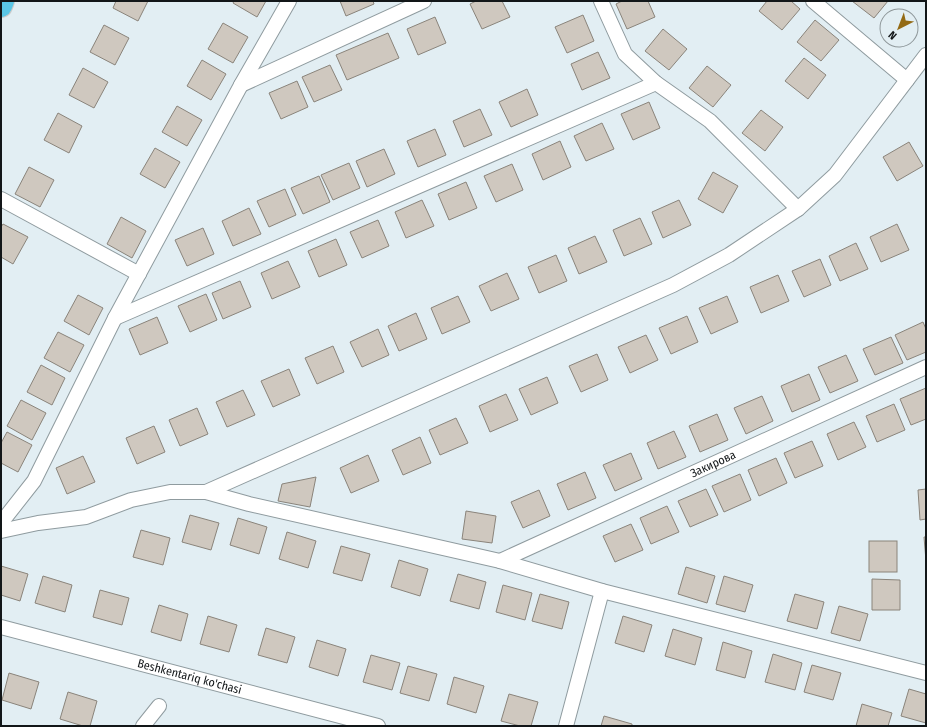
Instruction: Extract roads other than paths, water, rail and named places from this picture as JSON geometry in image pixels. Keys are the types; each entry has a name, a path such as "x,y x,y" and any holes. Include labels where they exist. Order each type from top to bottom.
{"highway":[{"path":"1,6 4,1"}],"street":[{"path":"1,522 34,481 138,274 241,85 289,1"},
{"path":"241,85 424,1"},
{"path":"601,1 625,54 656,83 710,121 798,209"},
{"path":"813,1 907,80"},
{"path":"206,492 673,285 730,255 798,209 835,175 926,55"},
{"path":"115,318 656,83"},
{"path":"1,199 138,274"},
{"name":"Закирова","path":"500,561 926,367"},
{"path":"1,531 38,523 86,517 131,500 170,492 206,492 249,504 500,561 602,591 926,673"},
{"path":"566,726 602,591"},
{"name":"Beshkentariq ko'chasi","path":"1,627 378,726"},
{"path":"143,726 158,706"}]}
